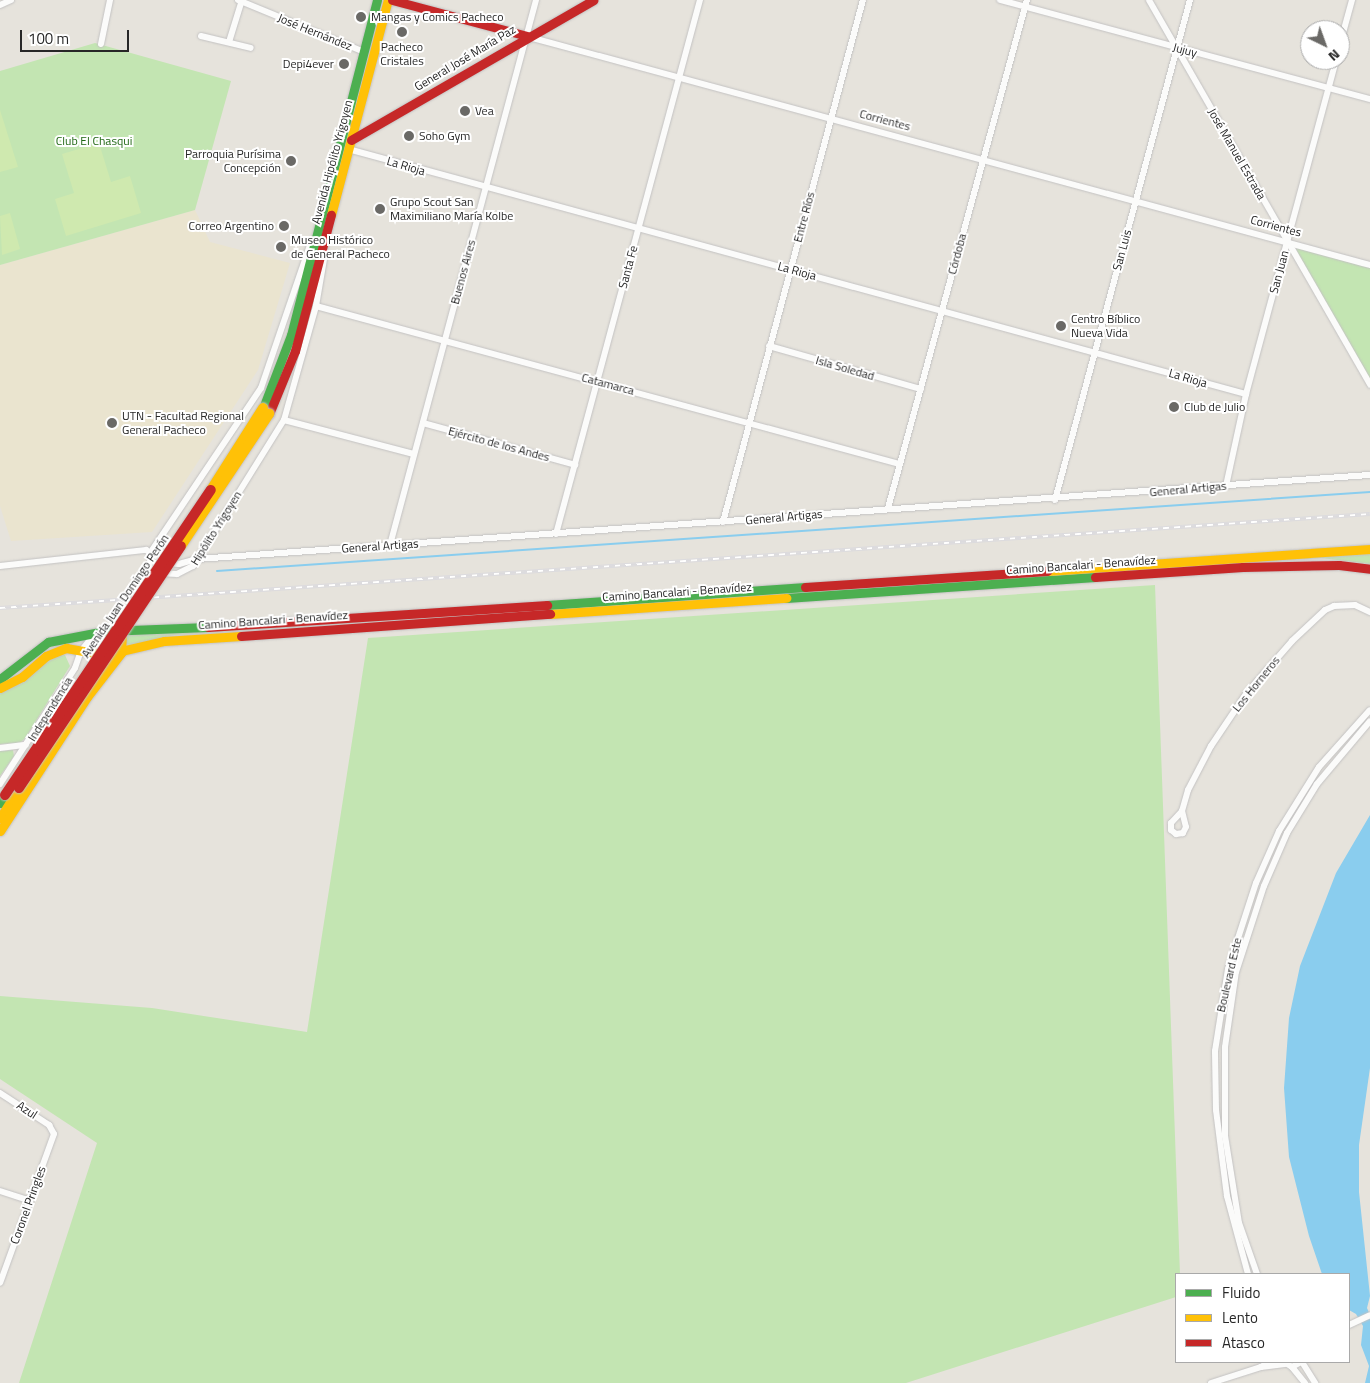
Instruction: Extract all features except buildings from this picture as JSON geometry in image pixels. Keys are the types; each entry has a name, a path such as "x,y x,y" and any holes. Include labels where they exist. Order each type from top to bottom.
{"main road":[{"name":"Avenida Hipólito Yrigoyen","path":"266,411 284,361 326,213 377,0"},
{"name":"Avenida Hipólito Yrigoyen","path":"326,213 349,144 388,0"},
{"name":"Corrientes","path":"392,0 526,34"},
{"name":"General José María Paz","path":"349,144 581,0"},
{"name":"General José María Paz","path":"526,34 593,0"},
{"path":"0,818 266,411"},
{"name":"Avenida Juan Domingo Perón","path":"3,799 266,411"},
{"name":"Camino Bancalari - Benavídez","path":"0,679 48,642 96,632 185,630 1370,549"},
{"name":"Camino Bancalari - Benavídez","path":"0,688 22,677 53,652 66,648 94,655 121,653 164,641 1047,579 1291,565 1339,565 1370,569"},
{"path":"0,832 88,697 121,653 122,630"}],"street":[{"path":"0,5 11,0"},
{"path":"101,44 110,0"},
{"path":"229,42 241,0"},
{"name":"José Hernández","path":"241,0 364,52"},
{"name":"Buenos Aires","path":"390,545 536,0"},
{"name":"Santa Fe","path":"556,534 700,0"},
{"name":"Entre Ríos","path":"723,522 863,0"},
{"name":"Jujuy","path":"1000,0 1026,3 1177,48 1370,99"},
{"name":"José Manuel Estrada","path":"1149,0 1370,385"},
{"name":"San Luis","path":"1055,500 1190,0"},
{"path":"1347,20 1352,0"},
{"name":"Córdoba","path":"888,508 1026,3"},
{"name":"Corrientes","path":"526,34 679,78 1370,265"},
{"path":"201,36 251,48"},
{"name":"San Juan","path":"1226,486 1246,394 1333,70"},
{"name":"La Rioja","path":"349,144 485,188 1095,351 1246,394"},
{"path":"0,566 139,550 151,552 261,388 326,213"},
{"name":"Hipólito Yrigoyen","path":"151,552 153,568 167,575 188,570 198,559 284,420 316,306 326,213"},
{"name":"Catamarca","path":"316,306 750,421 899,464"},
{"name":"Isla Soledad","path":"769,346 921,389"},
{"path":"284,420 414,454"},
{"name":"Ejército de los Andes","path":"422,423 575,465"},
{"name":"General Artigas","path":"151,552 167,563 198,559 723,522 888,508 1055,500 1370,475"},
{"name":"Los Horneros","path":"1182,811 1188,790 1211,746 1246,694 1292,641 1325,610 1334,606 1355,605 1370,612"},
{"name":"Independencia","path":"0,784 75,668 81,652 96,632"},
{"name":"Boulevard Este","path":"1248,1273 1223,1178 1216,1110 1216,1051 1223,994 1256,883 1279,831 1310,780 1334,748 1370,710"},
{"name":"Boulevard Este","path":"1256,1273 1236,1224 1230,1178 1224,1110 1225,1047 1231,996 1236,972 1264,886 1287,833 1317,784 1370,721"},
{"path":"0,748 26,746"},
{"path":"1310,780 1317,784"},
{"path":"1256,883 1264,886"},
{"path":"1223,994 1231,996"},
{"name":"Azul","path":"0,1093 53,1127"},
{"path":"1216,1110 1224,1110"},
{"name":"Coronel Pringles","path":"0,1283 54,1134 53,1127"},
{"path":"0,1190 30,1202"},
{"path":"1350,1324 1370,1315"},
{"path":"1261,1367 1267,1363"},
{"path":"1211,1383 1261,1367 1284,1363 1292,1367 1305,1383"},
{"path":"1292,1367 1299,1363"},
{"path":"1302,1363 1315,1383"}],"shaded area":[{"name":"UTN - Facultad Regional General Pacheco","path":"195,210 210,242 290,263 258,370 152,532 11,541 0,506 0,265"}],"green space":[{"name":"Club El Chasqui","path":"95,43 231,81 195,210 0,265 0,71"},
{"path":"0,110 18,167 0,172"},
{"path":"99,143 111,182 130,176 141,213 66,236 55,199 74,193 62,154"},
{"path":"10,213 20,249 2,255 0,216"},
{"path":"1287,241 1370,265 1370,385"},
{"path":"1370,554 1370,564 1321,558 1232,563 174,635 130,645 126,643 125,635 128,633 173,633 1232,561"},
{"path":"1155,585 1180,1273 1175,1273 1175,1297 906,1383 19,1383 97,1143 0,1079 0,996 152,1008 307,1032 368,638"},
{"path":"65,655 70,666 26,737 20,743 0,744 0,692 20,683 55,656"},
{"path":"13,750 14,756 0,776 0,751"}],"water":[{"path":"1370,815 1370,1068 1359,1145 1359,1192 1370,1296 1367,1308 1370,1315 1370,1383 1365,1383 1369,1366 1361,1345 1363,1326 1356,1314 1350,1311 1350,1273 1322,1273 1309,1236 1289,1157 1284,1088 1289,1018 1300,966 1336,873"}],"waterway":[{"path":"217,571 1370,492"}],"railway":[{"path":"0,608 1370,514"}],"traffic: fast":[{"path":"263,408 291,335 377,0"},
{"path":"786,598 1095,577"},
{"path":"547,605 805,587"},
{"path":"0,679 48,642 105,631 208,627"},
{"path":"0,803 5,795"}],"traffic: slow":[{"path":"331,215 388,0"},
{"path":"211,490 263,408"},
{"path":"181,546 269,414"},
{"path":"1047,571 1370,549"},
{"path":"550,614 786,598"},
{"path":"0,831 87,697 121,653 122,634"},
{"path":"0,688 22,677 46,656 66,648 104,655 164,641 241,636"},
{"path":"0,818 19,788"}],"traffic: jam":[{"path":"392,0 527,36"},
{"path":"351,140 593,0"},
{"path":"269,414 295,351 331,215"},
{"path":"5,795 211,490"},
{"path":"19,788 181,546"},
{"path":"1095,577 1243,567 1339,565 1370,569"},
{"path":"805,587 1047,571"},
{"path":"208,627 547,605"},
{"path":"241,636 550,614"}],"place":[{"name":"Mangas y Comics Pacheco","path":"361,17"},
{"name":"Pacheco Cristales","path":"402,32"},
{"name":"Depi4ever","path":"344,64"},
{"name":"Vea","path":"465,111"},
{"name":"Soho Gym","path":"409,136"},
{"name":"Parroquia Purísima Concepción","path":"291,161"},
{"name":"Grupo Scout San Maximiliano María Kolbe","path":"380,209"},
{"name":"Correo Argentino","path":"284,226"},
{"name":"Museo Histórico de General Pacheco","path":"281,247"},
{"name":"Centro Bíblico Nueva Vida","path":"1061,326"},
{"name":"Club de Julio","path":"1174,407"},
{"name":"UTN - Facultad Regional General Pacheco","path":"112,423"}]}
